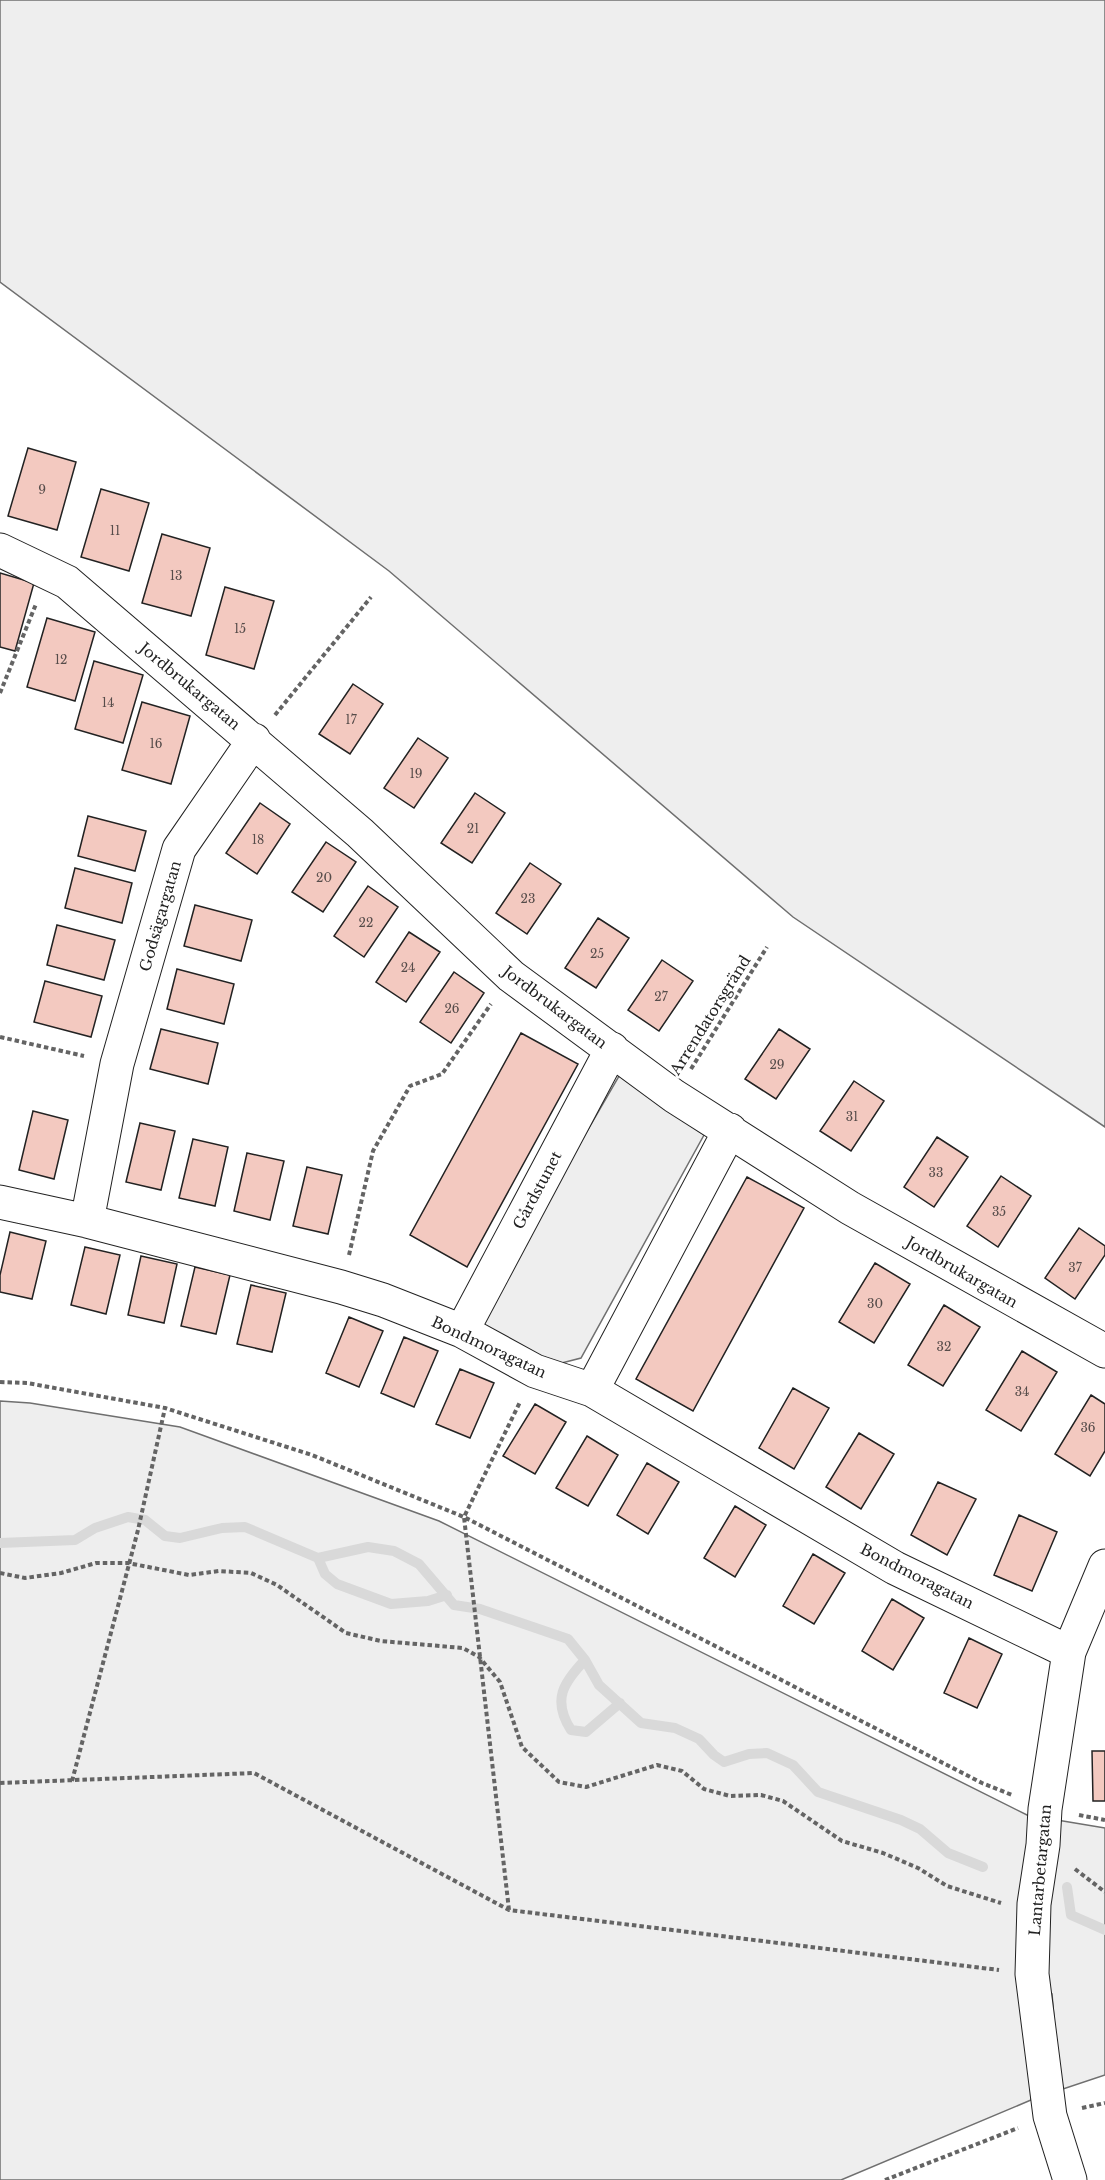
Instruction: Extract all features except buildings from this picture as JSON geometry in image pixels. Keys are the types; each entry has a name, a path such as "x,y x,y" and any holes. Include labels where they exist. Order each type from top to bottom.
{"street":[{"name":"Jordbrukargatan","path":"0,550 67,582 360,833 511,976 674,1096 850,1208 1105,1351"},
{"name":"Godsägargatan","path":"87,1221 117,1064 179,849 254,740"},
{"name":"Gårdstunet","path":"462,1331 612,1049"},
{"path":"592,1390 730,1130"},
{"name":"Bondmoragatan","path":"0,1202 87,1221 341,1287 383,1300 462,1331 535,1371 592,1390 895,1568 1069,1652"},
{"name":"Lantarbetargatan","path":"1070,2180 1050,2116 1032,1974 1034,1904 1043,1845 1045,1809 1069,1652 1105,1566"}],"path":[{"path":"0,693 48,573"},
{"path":"254,740 371,597"},
{"name":"Arrendatorsgränd","path":"674,1096 767,947"},
{"path":"341,1287 373,1151 410,1086 442,1074 511,976"},
{"path":"0,1037 117,1064"},
{"path":"509,1911 464,1517 535,1371"},
{"path":"0,1382 27,1383 165,1408 312,1455 464,1517 982,1783 1045,1809 1105,1820"},
{"path":"72,1781 138,1530 165,1408"},
{"path":"0,1573 25,1578 61,1573 96,1563 128,1563 189,1575 219,1571 251,1573 277,1585 346,1634 381,1641 463,1648 479,1658 500,1682 522,1747 559,1782 586,1787 657,1765 682,1771 704,1789 730,1796 761,1795 783,1801 842,1841 901,1861 947,1886 993,1902 1034,1904"},
{"path":"0,1783 254,1773 509,1911 1032,1974"},
{"path":"885,2180 1050,2116"}],"shaded area":[{"path":"0,0 1105,0 1105,1127 793,917 389,571 0,282"},
{"path":"619,1076 704,1135 581,1358 554,1365 477,1321"},
{"path":"0,1401 30,1403 180,1427 439,1521 1027,1815 1105,1828 1105,2075 1060,2090 1052,1994 1029,1990 1031,2100 841,2180 0,2180"}],"waterway":[{"path":"0,1543 75,1540 95,1528 128,1517 145,1520 165,1536 180,1538 222,1528 245,1527 318,1558 368,1547 394,1551 419,1564 454,1605 480,1609 568,1639 585,1660 599,1685 641,1723 675,1728 699,1739 724,1762 749,1754 767,1753 793,1765 818,1792 901,1820 920,1829 948,1853 983,1867"},
{"path":"318,1558 325,1574 337,1584 391,1604 428,1601 447,1595"},
{"path":"585,1660 566,1684 561,1701 565,1719 571,1730 586,1732 620,1703"},
{"path":"1067,1887 1071,1915 1105,1930"}]}
